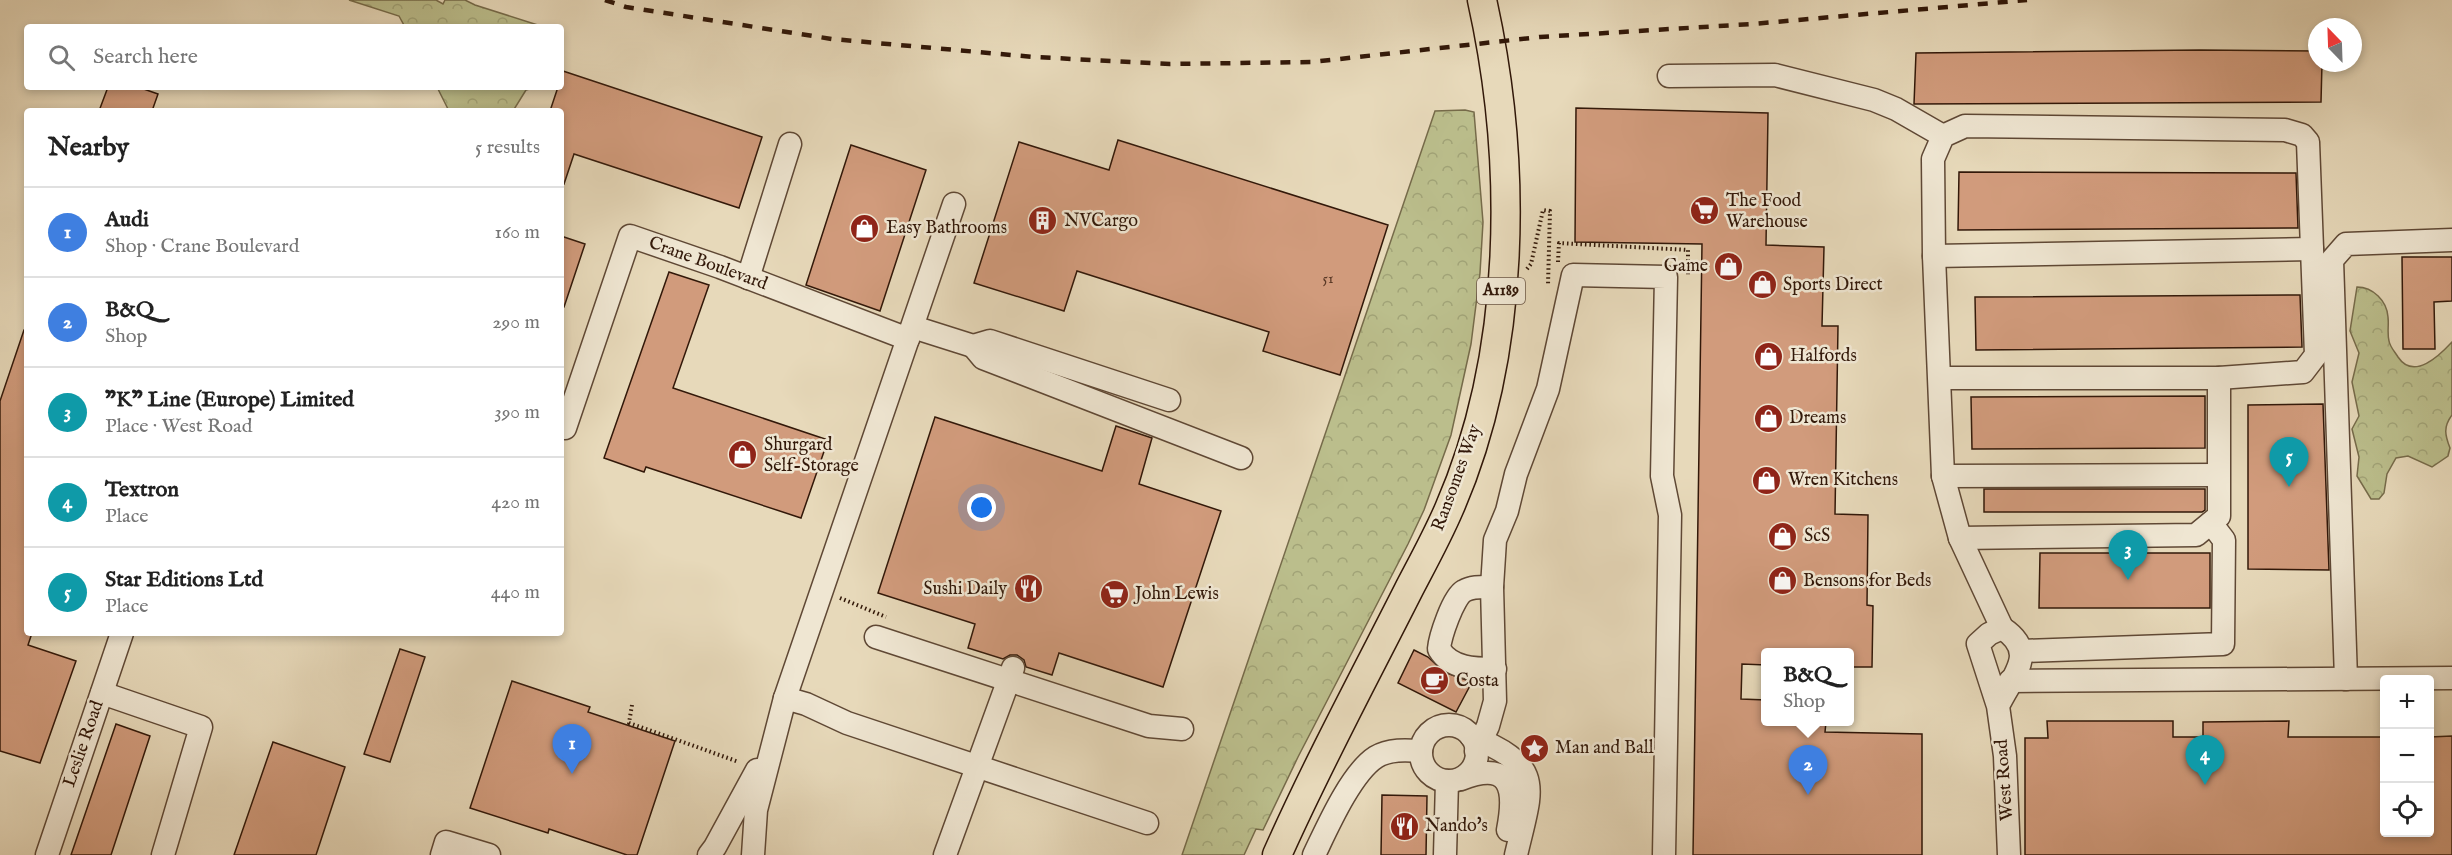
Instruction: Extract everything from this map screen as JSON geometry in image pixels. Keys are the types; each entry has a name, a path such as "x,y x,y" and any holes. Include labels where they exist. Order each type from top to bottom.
{"main road":[{"path":"1472,0 1488,27"},
{"name":"Ransomes Way","path":"1277,855 1449,509 1465,467 1481,411 1496,340 1503,276 1505,164 1496,66 1482,0"},
{"name":"Ransomes Way","path":"1496,66 1498,0"}],"street":[{"path":"1669,76 1775,75 1888,105 1943,136"},
{"path":"1939,378 2219,378 2303,372 2316,355 2308,142 2302,135 2285,130 1965,126 1943,136 1933,159 1934,256 1943,476 1960,538 2002,628 2016,637 2023,651 2020,666 1998,706"},
{"path":"748,278 790,144"},
{"path":"753,855 756,810 785,698 954,204"},
{"name":"Crane Boulevard","path":"564,428 630,236 911,333 973,346"},
{"path":"2346,678 2332,260 2346,244 2452,240"},
{"path":"1934,256 2312,249"},
{"path":"1471,739 1495,707 1492,586 1495,540 1507,511 1516,474 1548,389 1573,275 1666,277 1662,476 1670,515 1664,855"},
{"path":"1169,400 990,341 973,346 983,358 1241,458"},
{"path":"1960,538 2196,535 2219,516 2219,378"},
{"path":"1943,476 2218,475"},
{"path":"2023,651 2223,644 2224,540 2211,523"},
{"path":"1492,586 1470,589 1459,595 1443,633 1439,649 1444,656 1468,668 1494,675"},
{"name":"West Road","path":"2002,628 1977,644 1998,706 2006,756 2009,855"},
{"name":"Leslie Road","path":"47,855 121,636"},
{"path":"880,638 1011,674 1149,726 1182,729"},
{"path":"945,855 1011,674"},
{"path":"1445,855 1454,780 1473,767 1472,718 1494,675"},
{"path":"2010,681 2452,678"},
{"path":"102,693 201,727 163,855"},
{"path":"785,698 806,704 847,723 1147,823"},
{"path":"1503,855 1512,807 1509,786 1498,775 1486,771 1454,780 1438,779 1425,768 1421,751 1429,734 1445,726 1511,758 1525,773 1530,792 1516,855"},
{"path":"709,855 772,743"},
{"path":"1314,855 1357,775 1376,757 1403,749 1421,751"},
{"path":"442,855 446,842 489,855"}],"path":[{"path":"1503,276 1521,277 1531,264 1543,210 1550,212 1548,294"},
{"path":"1558,265 1559,243 1564,244"},
{"path":"821,590 888,617 880,638"},
{"path":"633,705 629,723 742,763"}],"green space":[{"path":"349,0 436,0 443,4 445,0 465,0 535,24 403,24 399,16"},
{"path":"438,90 526,90 515,108 448,108"},
{"path":"1435,111 1474,112 1483,222 1480,273 1471,344 1451,435 1424,510 1263,830 1256,829 1244,855 1182,855"},
{"path":"2357,287 2374,292 2382,300 2387,311 2391,347 2404,364 2412,367 2426,363 2434,359 2452,342 2452,415 2447,423 2446,431 2450,448 2448,456 2432,467 2408,456 2396,458 2387,474 2384,493 2379,499 2371,499 2357,476 2359,457 2352,429 2359,416 2352,382 2359,353 2350,331"}],"building":[{"path":"2308,51 2308,72 2322,72 2321,102 1914,104 1916,53"},
{"path":"564,71 762,137 739,208 574,154 564,184 564,108 551,108 557,90 564,90"},
{"path":"107,90 147,90 158,94 153,108 100,108"},
{"path":"1576,108 1768,113 1766,245 1824,247 1822,326 1838,326 1835,514 1868,515 1867,605 1873,606 1872,667 1854,667 1854,648 1761,648 1761,665 1742,664 1741,699 1761,700 1761,726 1826,726 1825,732 1922,734 1922,855 1693,855 1702,244 1575,242"},
{"path":"1118,140 1388,225 1340,375 1263,351 1269,332 1077,271 1064,311 974,283 1019,142 1109,170"},
{"name":"Easy Bathrooms","path":"851,145 926,170 880,311 806,285"},
{"path":"1959,172 2296,173 2298,228 1958,230"},
{"path":"564,237 585,244 564,307"},
{"path":"2402,257 2452,257 2452,301 2434,302 2435,349 2403,349"},
{"path":"669,272 709,285 673,388 828,440 801,518 646,467 644,472 604,458"},
{"path":"2300,295 2302,347 1976,350 1975,297"},
{"path":"24,330 24,636 31,636 28,645 76,661 40,763 0,751 0,401"},
{"path":"2205,396 2205,448 1972,449 1971,397"},
{"path":"2323,404 2329,570 2248,569 2248,405"},
{"path":"935,417 1102,471 1116,426 1152,438 1139,484 1221,511 1163,687 1059,653 1052,675 1026,667 1024,660 1017,655 1010,655 1003,659 968,648 975,624 878,593"},
{"path":"1984,489 2205,489 2205,510 2202,512 1984,512"},
{"path":"2040,553 2210,553 2210,608 2039,608"},
{"path":"400,649 425,657 390,762 364,754"},
{"name":"Costa","path":"1414,650 1428,657 1444,672 1472,682 1456,712 1398,683"},
{"path":"512,681 590,707 588,712 675,741 637,855 627,855 549,829 548,833 470,808"},
{"path":"2047,721 2173,721 2173,737 2203,737 2203,722 2289,721 2288,737 2380,737 2380,837 2434,837 2434,737 2452,736 2452,855 2025,855 2025,738 2048,738"},
{"path":"116,724 150,736 111,855 71,855"},
{"path":"273,742 345,767 316,855 234,855"},
{"name":"Nando's","path":"1382,795 1427,796 1426,855 1381,855"}],"railway":[{"path":"605,0 626,7 832,39 1034,57 1170,64 1312,62 1540,37 1752,24 2027,0"}],"place":[{"name":"The Food Warehouse","path":"1705,211"},
{"name":"NVCargo","path":"1043,221"},
{"name":"Easy Bathrooms","path":"865,228"},
{"name":"Game","path":"1729,266"},
{"name":"Sports Direct","path":"1762,285"},
{"name":"Halfords","path":"1769,356"},
{"name":"Dreams","path":"1768,418"},
{"name":"Shurgard Self-Storage","path":"743,455"},
{"name":"Wren Kitchens","path":"1767,480"},
{"name":"Star Editions Ltd","path":"2289,487"},
{"name":"ScS","path":"1783,536"},
{"name":"\"K\" Line (Europe) Limited","path":"2128,580"},
{"name":"Bensons for Beds","path":"1782,581"},
{"name":"Sushi Daily","path":"1028,589"},
{"name":"John Lewis","path":"1114,594"},
{"name":"Costa","path":"1435,681"},
{"name":"Man and Ball","path":"1534,748"},
{"name":"Audi","path":"572,774"},
{"name":"Textron","path":"2205,785"},
{"name":"B&Q","path":"1808,795"},
{"name":"Nando's","path":"1404,826"}]}
